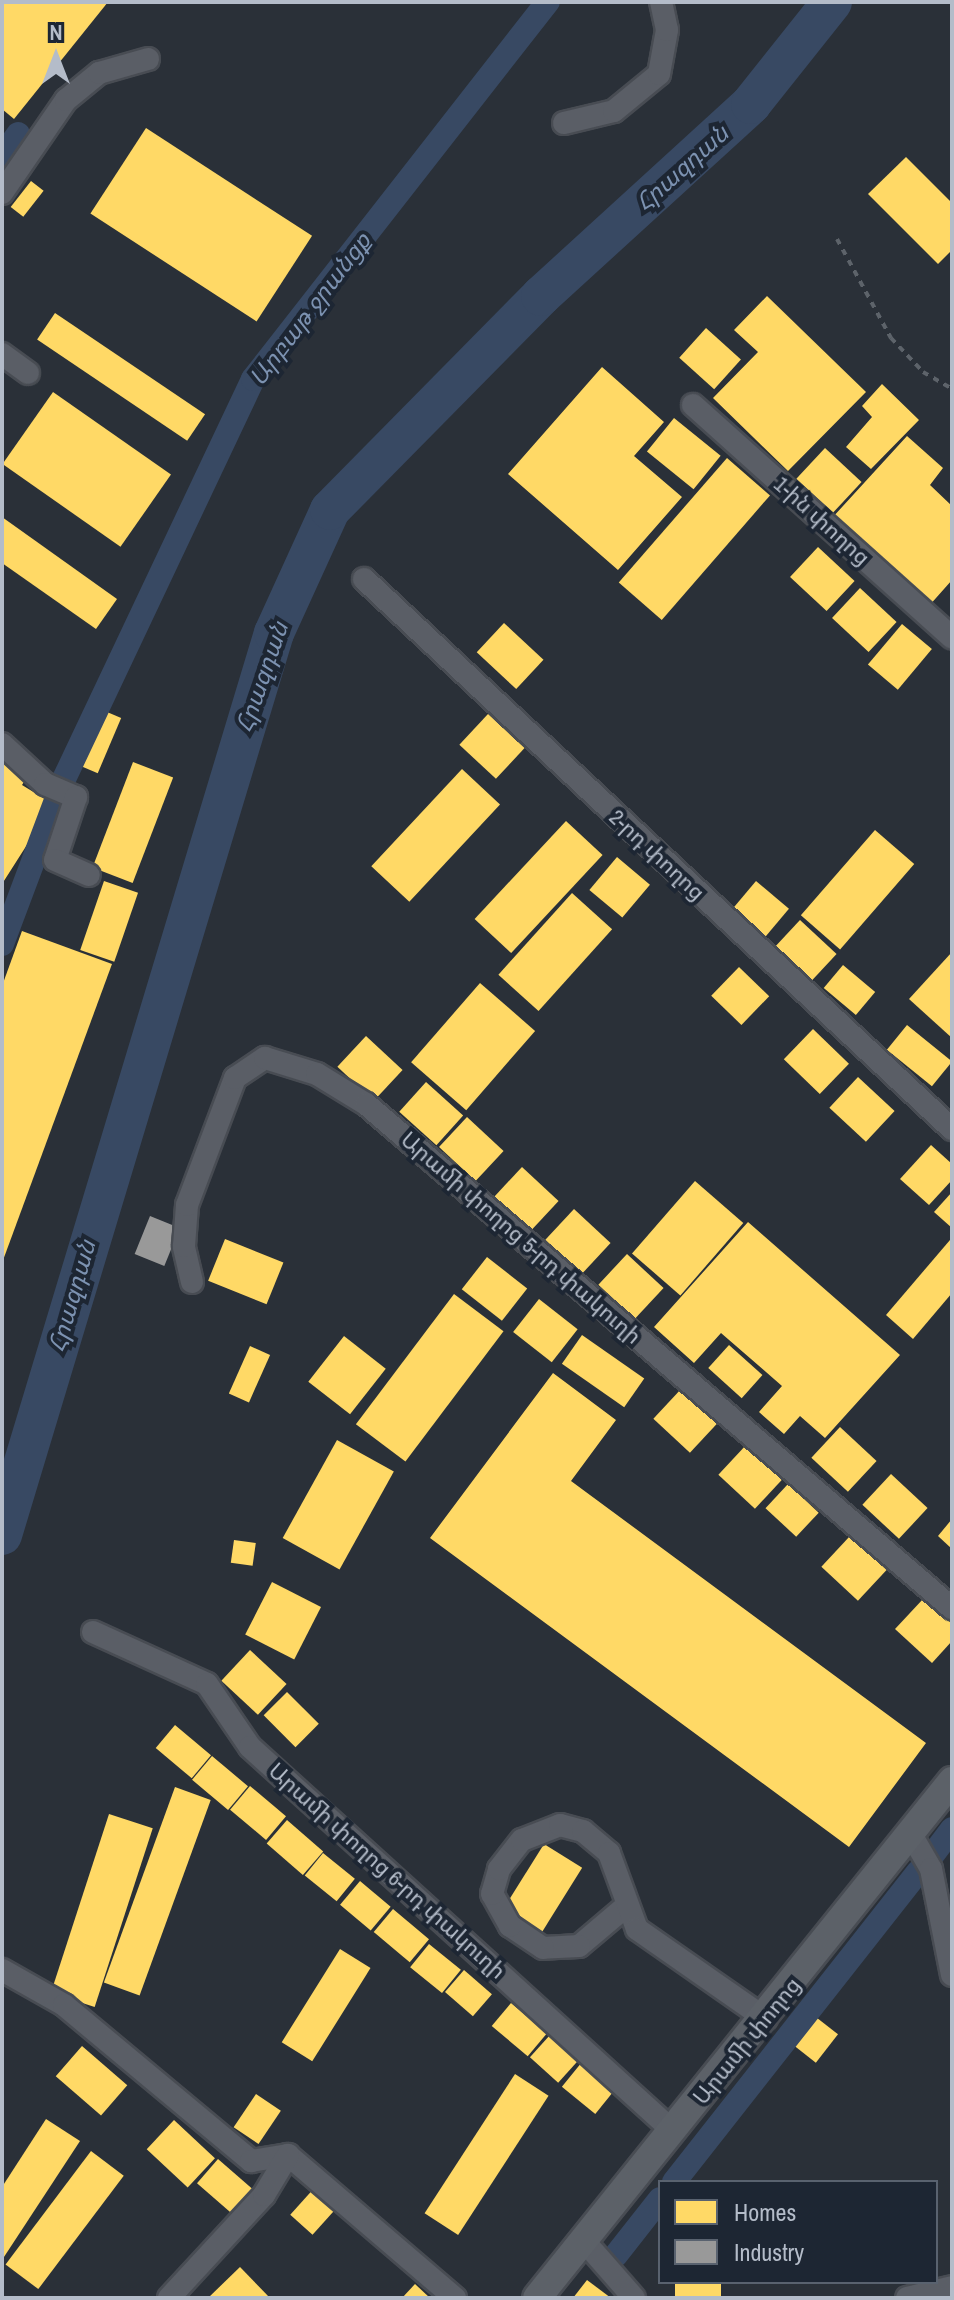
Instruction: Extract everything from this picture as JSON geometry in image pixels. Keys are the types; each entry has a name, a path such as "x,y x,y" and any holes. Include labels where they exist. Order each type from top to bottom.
{"main road":[{"name":"Արամի փողոց","path":"537,2298 766,2019 952,1781"}],"street":[{"path":"564,123 614,111 659,74 667,30 661,2"},
{"path":"2,193 66,100 99,73 148,59"},
{"path":"2,354 28,373"},
{"name":"1-ին փողոց","path":"693,405 952,637"},
{"name":"2-րդ փողոց","path":"364,579 952,1129"},
{"path":"2,744 45,784 76,797 55,860 89,875"},
{"name":"Արամի փողոց 5-րդ փակուղի","path":"192,1282 184,1246 187,1205 235,1078 265,1058 317,1074 366,1104 952,1608"},
{"name":"Արամի փողոց 6-րդ փակուղի","path":"93,1632 207,1684 250,1747 673,2131"},
{"path":"624,1908 579,1946 543,1948 510,1926 492,1894 508,1853 539,1829 560,1825 583,1831 609,1853 624,1908 649,1941 766,2019"},
{"path":"912,1836 931,1869 952,1975"},
{"path":"2,1970 64,2005 251,2161 288,2155 455,2298"},
{"path":"169,2298 264,2195 288,2155"},
{"path":"585,2242 634,2298"},
{"path":"907,2298 952,2287"}],"path":[{"path":"837,239 891,338 923,372 952,389"}],"building: Homes":[{"path":"2,2 108,2 14,119 2,109"},
{"path":"146,128 312,236 257,321 90,214"},
{"path":"906,157 952,203 952,250 938,264 868,194"},
{"path":"31,181 44,191 23,217 11,207"},
{"path":"767,296 866,392 788,471 713,398 758,352 734,330"},
{"path":"55,313 205,414 187,441 37,340"},
{"path":"706,328 741,359 714,389 679,358"},
{"path":"602,367 664,422 634,456 682,497 618,570 508,474"},
{"path":"882,384 919,420 871,469 846,447 872,417 862,406"},
{"path":"53,392 171,475 120,547 3,464"},
{"path":"674,418 721,456 694,489 647,451"},
{"path":"907,436 943,468 930,485 952,506 952,580 928,607 832,518"},
{"path":"825,448 862,482 833,513 796,479"},
{"path":"727,458 770,495 662,620 619,583"},
{"path":"2,517 117,599 96,629 2,563"},
{"path":"818,547 855,581 827,611 790,577"},
{"path":"860,588 897,622 869,652 832,618"},
{"path":"504,623 543,660 516,689 477,652"},
{"path":"902,624 932,649 898,690 868,665"},
{"path":"100,709 121,718 98,773 77,764"},
{"path":"488,714 525,748 496,779 459,745"},
{"path":"2,758 29,774 22,785 53,804 2,884"},
{"path":"133,762 173,777 133,883 93,867"},
{"path":"462,769 500,804 409,902 371,866"},
{"path":"566,821 603,855 511,953 475,919"},
{"path":"875,830 914,864 840,949 801,915"},
{"path":"617,857 650,885 622,918 589,890"},
{"path":"104,881 138,893 114,962 80,950"},
{"path":"756,881 789,909 766,936 733,909"},
{"path":"572,893 612,929 539,1011 498,975"},
{"path":"800,920 837,954 808,985 771,951"},
{"path":"22,931 112,964 2,1263 2,986"},
{"path":"952,952 952,1038 909,999"},
{"path":"843,965 875,992 856,1015 824,988"},
{"path":"739,967 769,996 741,1025 711,996"},
{"path":"480,983 535,1031 466,1110 411,1062"},
{"path":"907,1025 952,1061 932,1086 887,1050"},
{"path":"813,1029 849,1064 820,1094 784,1059"},
{"path":"366,1036 403,1070 374,1101 337,1067"},
{"path":"858,1077 895,1111 866,1142 829,1108"},
{"path":"426,1082 463,1115 436,1145 399,1112"},
{"path":"467,1117 504,1151 476,1181 439,1147"},
{"path":"931,1145 952,1164 952,1180 929,1205 900,1179"},
{"path":"522,1167 559,1201 530,1232 493,1198"},
{"path":"695,1181 743,1223 680,1295 632,1253"},
{"path":"952,1192 952,1228 934,1212"},
{"path":"574,1209 611,1243 582,1274 545,1240"},
{"path":"748,1222 900,1355 825,1438 800,1416 784,1434 759,1412 782,1386 721,1333 694,1363 654,1327"},
{"path":"225,1239 283,1263 267,1304 208,1281"},
{"path":"950,1240 952,1293 913,1339 886,1315"},
{"path":"627,1254 664,1288 635,1319 598,1285"},
{"path":"487,1257 527,1288 502,1321 462,1289"},
{"path":"454,1294 504,1331 405,1461 356,1424"},
{"path":"539,1299 578,1329 552,1362 513,1332"},
{"path":"582,1335 644,1379 624,1407 562,1364"},
{"path":"344,1336 386,1369 350,1414 308,1382"},
{"path":"729,1345 762,1375 742,1398 708,1368"},
{"path":"250,1346 270,1355 249,1402 229,1394"},
{"path":"553,1373 616,1420 571,1481 926,1743 849,1847 430,1538"},
{"path":"682,1388 719,1422 690,1453 653,1419"},
{"path":"840,1427 877,1461 848,1492 811,1458"},
{"path":"337,1440 394,1472 340,1569 283,1538"},
{"path":"747,1444 784,1478 755,1509 718,1475"},
{"path":"891,1474 928,1508 899,1539 862,1505"},
{"path":"788,1484 819,1513 796,1537 765,1508"},
{"path":"952,1519 952,1549 938,1536"},
{"path":"850,1536 887,1570 858,1601 821,1567"},
{"path":"234,1540 256,1543 253,1566 231,1563"},
{"path":"272,1582 321,1607 294,1660 245,1635"},
{"path":"924,1598 952,1624 952,1641 932,1663 895,1629"},
{"path":"250,1650 287,1684 258,1715 221,1681"},
{"path":"287,1692 319,1724 295,1747 264,1715"},
{"path":"175,1725 211,1755 192,1778 156,1748"},
{"path":"212,1756 248,1786 228,1810 192,1780"},
{"path":"250,1786 286,1816 266,1840 230,1810"},
{"path":"175,1787 211,1800 140,1995 104,1982"},
{"path":"109,1814 153,1828 95,2007 51,1993"},
{"path":"287,1820 323,1851 303,1875 267,1843"},
{"path":"544,1844 582,1868 542,1932 504,1908"},
{"path":"323,1853 355,1879 337,1901 305,1876"},
{"path":"360,1881 391,1907 371,1930 340,1905"},
{"path":"393,1909 429,1939 410,1962 374,1932"},
{"path":"429,1944 461,1970 442,1993 410,1967"},
{"path":"340,1949 371,1968 312,2061 282,2042"},
{"path":"464,1970 492,1994 473,2016 445,1992"},
{"path":"511,2003 547,2033 528,2056 492,2026"},
{"path":"812,2014 838,2034 816,2063 790,2042"},
{"path":"550,2035 578,2060 558,2083 530,2057"},
{"path":"82,2046 127,2085 101,2116 56,2076"},
{"path":"582,2062 615,2089 595,2114 562,2087"},
{"path":"515,2074 549,2096 458,2235 425,2213"},
{"path":"256,2094 281,2111 259,2144 234,2127"},
{"path":"46,2119 80,2141 2,2260 2,2187"},
{"path":"174,2120 215,2158 188,2187 147,2149"},
{"path":"91,2151 124,2176 38,2289 6,2264"},
{"path":"218,2159 254,2190 233,2215 197,2183"},
{"path":"317,2185 339,2205 313,2235 290,2215"},
{"path":"240,2267 270,2298 208,2298"},
{"path":"587,2280 611,2298 573,2298"},
{"path":"415,2284 430,2298 402,2298"},
{"path":"675,2284 721,2284 721,2298 675,2298"}],"building: Industry":[{"path":"150,1216 180,1228 164,1266 135,1254"}],"waterway":[{"name":"Արբաթ ջրանցք","path":"64,779 253,379 548,2"},
{"name":"Հրազդան","path":"2,1535 274,633 330,510 541,296 751,104 832,2"},
{"path":"2,157 18,134"},
{"name":"Արբաթ ջրանցք","path":"2,944 56,800"},
{"path":"934,1853 952,1829"},
{"path":"676,2180 918,1872"},
{"path":"616,2255 658,2202"}]}
